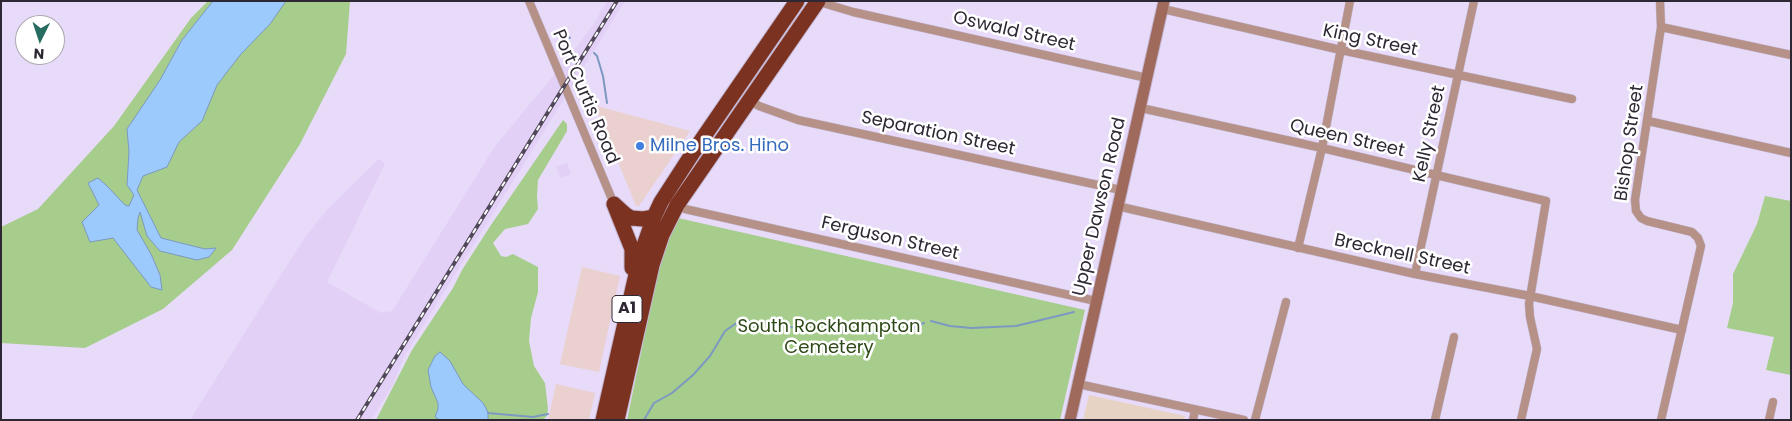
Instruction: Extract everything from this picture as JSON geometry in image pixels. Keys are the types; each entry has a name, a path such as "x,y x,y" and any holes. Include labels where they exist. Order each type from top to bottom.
{"highway":[{"name":"A1","path":"603,420 631,292 640,257 654,217 661,202 797,1"},
{"name":"A1","path":"617,420 652,265 662,235 677,205 817,2"},
{"path":"614,204 626,216 631,218 643,219 654,217"},
{"path":"614,204 632,249 631,292"}],"street":[{"name":"Port Curtis Road","path":"529,1 614,204"},
{"path":"1298,248 1322,148 1350,1"},
{"name":"Kelly Street","path":"1416,274 1474,1"},
{"name":"Bishop Street","path":"1660,1 1661,26 1635,200 1636,211 1641,218 1647,221 1692,232 1698,238 1701,246 1661,420"},
{"name":"Oswald Street","path":"817,2 853,12 1148,78"},
{"name":"King Street","path":"1163,5 1341,50 1572,99"},
{"name":"Upper Dawson Road","path":"1070,420 1163,5"},
{"path":"1661,26 1791,55"},
{"name":"Separation Street","path":"750,101 758,106 798,120 1121,190"},
{"name":"Queen Street","path":"1140,108 1322,148 1546,201 1530,296"},
{"path":"1648,121 1791,154"},
{"name":"Ferguson Street","path":"677,205 685,209 1096,301"},
{"name":"Brecknell Street","path":"1118,206 1416,274 1530,296 1682,330"},
{"path":"1521,420 1537,349 1530,318 1530,296"},
{"path":"1255,420 1286,302"},
{"path":"1435,420 1454,337"},
{"path":"1078,384 1244,420"},
{"path":"1769,420 1773,402"},
{"path":"1193,420 1195,410"}],"shaded area":[{"path":"607,1 625,1 405,355 392,386 371,420 190,420 305,237 327,210 379,159 385,164 327,282 381,313 388,311 391,313 495,146 569,57 593,25"},
{"path":"597,106 690,131 639,206 636,206 596,108"},
{"path":"567,163 571,174 561,178 556,167"},
{"path":"582,267 620,276 599,372 560,364"},
{"path":"556,384 595,393 589,420 548,420"},
{"path":"1089,395 1185,416 1184,420 1083,420"}],"green space":[{"path":"208,1 350,1 346,54 300,144 232,250 163,309 85,348 1,343 1,227 38,209 114,126 191,18"},
{"path":"563,120 567,124 567,131 538,180 538,209 528,224 505,229 493,243 501,256 506,257 513,254 538,267 538,292 531,318 529,341 534,366 545,383 547,416 543,420 376,420 412,350 453,288 462,270 491,225"},
{"path":"1765,196 1791,201 1791,375 1766,370 1774,337 1727,328 1733,303 1733,274 1757,224"},
{"name":"South Rockhampton Cemetery","path":"678,218 1085,310 1060,420 627,420 661,257"}],"water":[{"path":"213,1 286,1 270,24 241,54 217,85 202,121 179,142 167,167 143,176 137,190 161,238 205,249 216,248 209,257 197,260 160,251 147,236 140,212 137,230 151,254 160,275 162,290 151,287 113,238 90,242 82,222 99,205 88,183 98,178 125,205 129,206 134,195 127,185 129,152 127,129 160,80 182,40"},
{"path":"440,352 450,361 463,384 483,403 488,412 488,420 440,420 435,417 438,403 431,387 428,370 435,356"}],"waterway":[{"path":"565,34 570,38"},
{"path":"594,53 597,56 603,76 607,103"},
{"path":"931,321 950,326 971,328 1016,326 1074,312"},
{"path":"644,420 654,403 672,393 693,375 710,356 725,331 742,321 803,329 865,333 908,330 924,323"},
{"path":"488,413 533,417 548,414"}],"railway":[{"path":"357,420 617,1"}],"place":[{"name":"Milne Bros. Hino","path":"640,146"}]}
